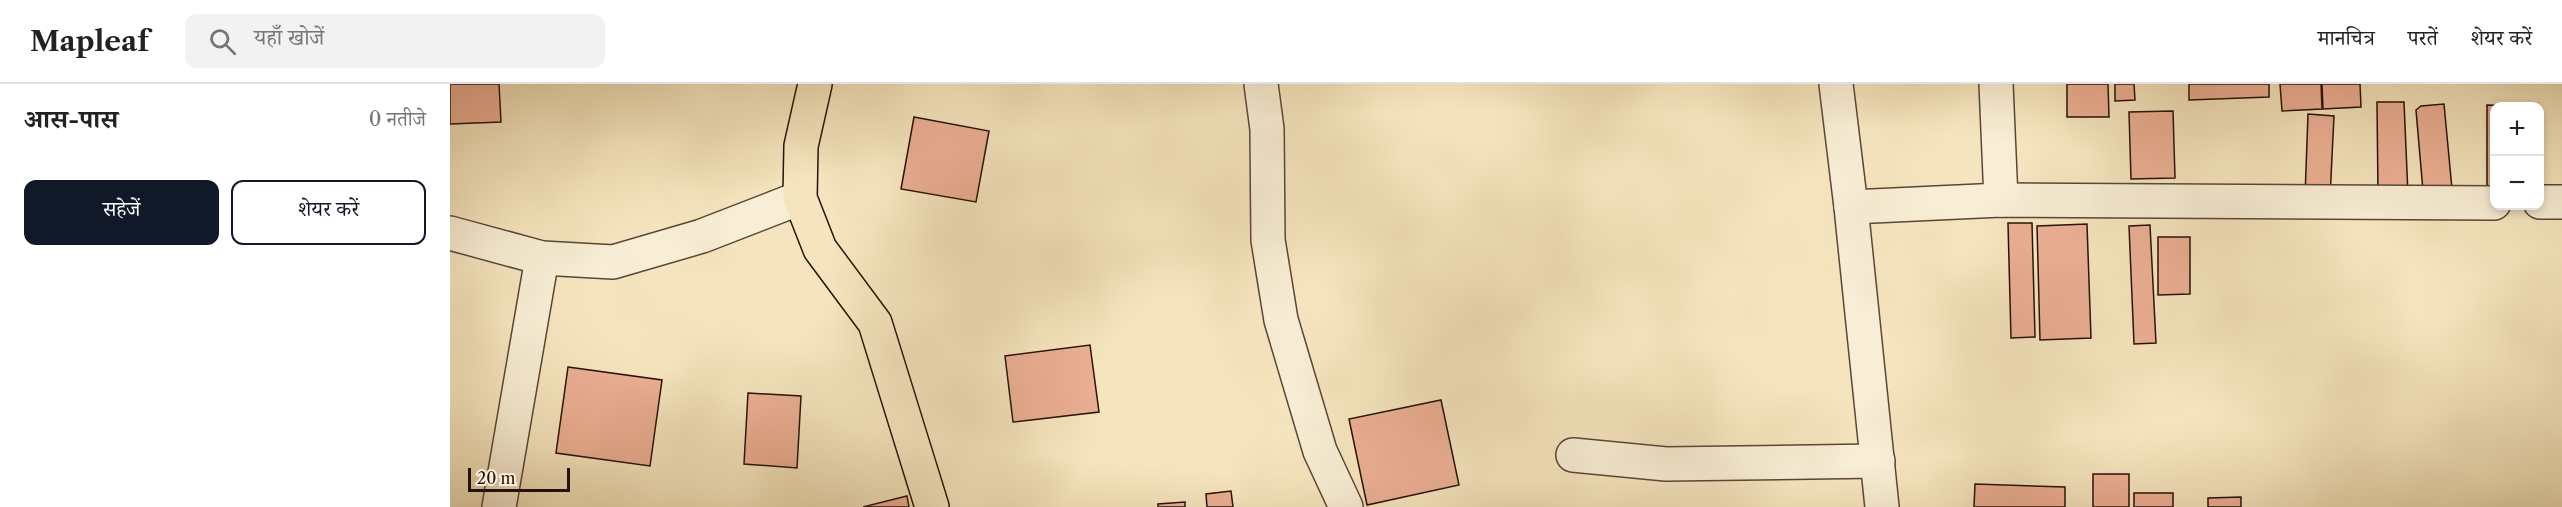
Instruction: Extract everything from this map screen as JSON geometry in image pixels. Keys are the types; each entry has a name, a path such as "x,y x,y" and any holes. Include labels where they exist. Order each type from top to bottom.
{"main road":[{"path":"815,84 801,146 800,198 820,249 875,323 932,507"}],"street":[{"path":"1261,84 1267,129 1268,240 1281,320 1320,451 1346,507"},
{"path":"1836,84 1882,507"},
{"path":"1996,84 2001,200"},
{"path":"450,233 542,258 613,262 702,236 800,198"},
{"path":"1851,207 2001,200 2490,203"},
{"path":"2544,202 2562,202"},
{"path":"499,507 542,258"},
{"path":"1573,455 1666,464 1878,461"}],"building":[{"path":"450,84 499,84 501,122 450,124"},
{"path":"2067,84 2108,84 2109,117 2067,117"},
{"path":"2115,84 2134,84 2135,100 2115,101"},
{"path":"2189,84 2269,84 2269,97 2189,100"},
{"path":"2280,84 2321,84 2322,109 2282,111"},
{"path":"2322,84 2360,84 2361,107 2323,109"},
{"path":"2377,102 2404,102 2408,195 2378,195"},
{"path":"2444,104 2452,189 2423,191 2416,110 2421,106"},
{"path":"2487,105 2490,105 2490,187 2487,187"},
{"path":"2173,111 2175,178 2131,179 2129,112"},
{"path":"2308,114 2334,116 2330,198 2305,197"},
{"path":"914,117 989,131 976,202 901,189"},
{"path":"2008,223 2032,223 2035,337 2011,338"},
{"path":"2087,224 2091,338 2040,340 2037,226"},
{"path":"2150,225 2156,343 2134,344 2129,226"},
{"path":"2158,237 2190,237 2190,294 2158,295"},
{"path":"1090,345 1099,412 1013,422 1005,356"},
{"path":"568,367 662,380 650,466 556,453"},
{"path":"748,393 801,396 797,468 744,464"},
{"path":"1441,400 1459,485 1367,505 1349,419"},
{"path":"2093,474 2129,474 2129,507 2093,507"},
{"path":"1975,484 2065,487 2065,507 1974,507"},
{"path":"1231,491 1233,507 1207,507 1206,494"},
{"path":"2134,493 2173,493 2173,507 2134,507"},
{"path":"907,496 909,507 863,507"},
{"path":"2241,497 2241,507 2208,507 2208,498"},
{"path":"1185,502 1185,507 1158,507 1158,504"}]}
